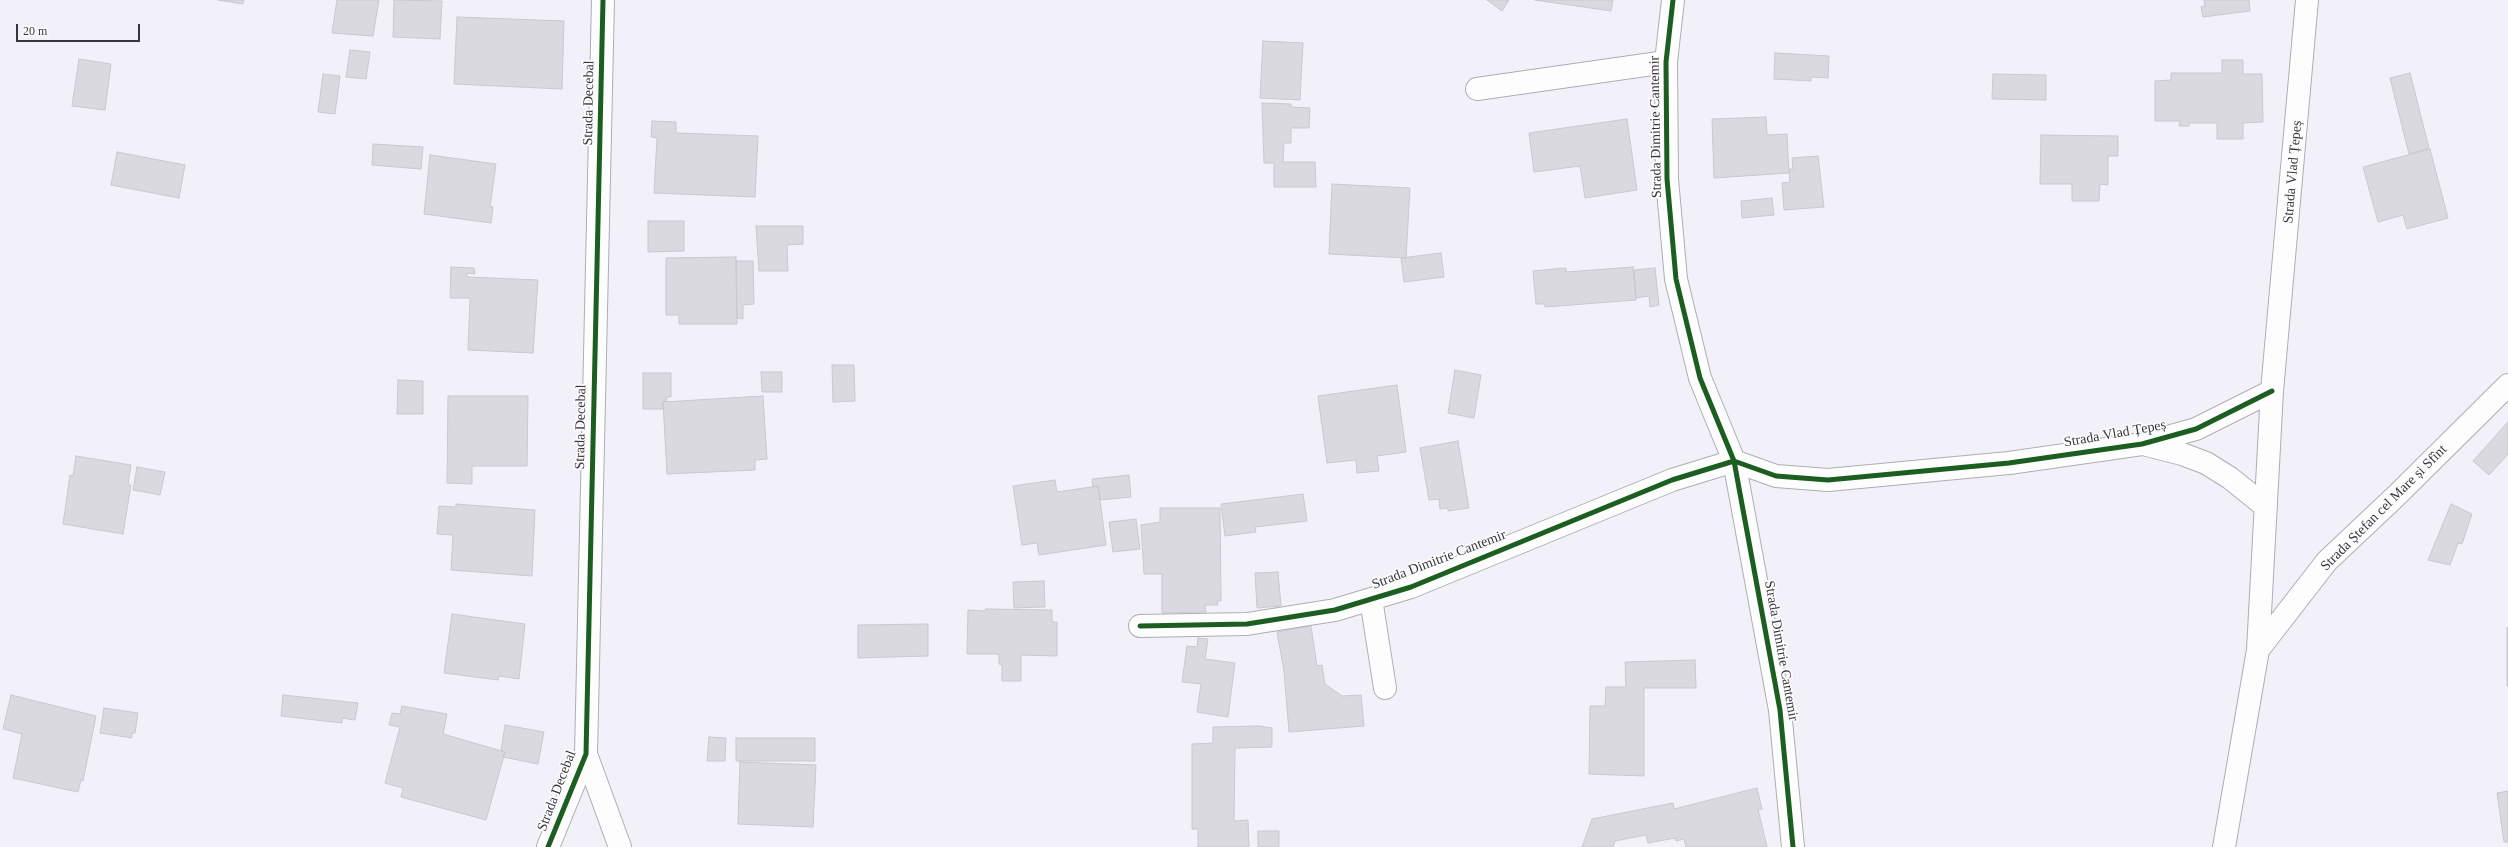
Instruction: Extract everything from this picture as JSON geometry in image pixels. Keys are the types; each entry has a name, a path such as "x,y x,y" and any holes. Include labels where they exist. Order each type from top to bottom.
{"street":[{"name":"Strada Decebal","path":"548,847 586,754 603,0"},
{"name":"Strada Dimitrie Cantemir","path":"1673,0 1666,62 1667,179 1676,279 1700,378 1734,461 1780,710 1793,847"},
{"name":"Strada Vlad Țepeș","path":"2258,650 2272,391 2307,0"},
{"path":"1477,89 1666,62"},
{"name":"Strada Ștefan cel Mare și Sfînt","path":"2224,847 2258,650 2327,561 2396,496 2508,385"},
{"name":"Strada Vlad Țepeș","path":"1734,461 1776,476 1828,480 2009,463 2142,444 2196,429 2272,391"},
{"name":"Strada Vlad Țepeș","path":"2142,444 2182,454 2206,464 2230,478 2266,507"},
{"name":"Strada Dimitrie Cantemir","path":"1140,626 1247,624 1335,610 1411,587 1672,480 1734,461"},
{"name":"Strada Dimitrie Cantemir","path":"1371,599 1385,688"},
{"path":"586,754 620,847"}],"building":[{"path":"218,0 244,0 243,4"},
{"path":"337,0 379,0 373,36 332,33"},
{"path":"394,0 442,1 440,39 393,37"},
{"path":"1487,0 1509,0 1502,11"},
{"path":"1535,0 1613,0 1611,11"},
{"path":"2204,0 2249,0 2250,11 2203,17 2201,7 2205,6"},
{"path":"457,17 564,21 562,89 454,84"},
{"path":"1263,41 1303,43 1300,100 1260,98"},
{"path":"350,50 370,52 366,79 346,77"},
{"path":"1775,53 1829,56 1828,78 1811,77 1811,81 1774,79"},
{"path":"79,59 111,64 105,110 72,106"},
{"path":"2222,60 2243,60 2243,74 2262,74 2263,122 2243,123 2243,139 2217,139 2217,123 2189,123 2189,126 2179,126 2180,121 2155,121 2155,81 2171,80 2171,73 2222,73"},
{"path":"2410,73 2429,148 2409,154 2390,78"},
{"path":"323,74 340,76 335,114 318,112"},
{"path":"1993,74 2046,75 2046,100 1992,99"},
{"path":"1262,103 1291,104 1291,107 1310,108 1309,128 1291,128 1291,143 1284,143 1283,162 1315,162 1316,187 1274,187 1274,163 1264,163"},
{"path":"1766,117 1767,135 1787,134 1789,173 1714,178 1712,119"},
{"path":"1627,119 1637,190 1585,198 1580,166 1534,172 1529,133"},
{"path":"652,121 676,122 676,133 758,136 755,197 654,193 657,138 651,137"},
{"path":"2041,135 2118,136 2118,156 2108,156 2108,185 2100,184 2099,201 2072,201 2072,184 2040,184"},
{"path":"373,144 423,147 421,169 372,165"},
{"path":"2430,149 2448,218 2407,229 2403,215 2378,222 2363,167"},
{"path":"117,152 185,165 179,198 111,185"},
{"path":"430,155 496,164 490,207 493,207 491,223 424,214"},
{"path":"1818,156 1824,207 1784,210 1782,183 1790,182 1789,169 1793,169 1792,158"},
{"path":"1332,184 1410,188 1406,258 1329,254"},
{"path":"1772,198 1774,215 1742,218 1741,201"},
{"path":"648,221 684,221 684,251 648,252"},
{"path":"756,226 803,226 803,244 787,245 788,271 759,271"},
{"path":"1441,253 1444,277 1404,282 1401,258"},
{"path":"736,257 737,324 679,324 679,315 666,315 666,258"},
{"path":"736,261 753,261 754,304 743,305 743,319 737,318"},
{"path":"451,267 474,268 475,274 467,273 467,277 538,280 533,353 468,350 470,298 450,298"},
{"path":"1633,267 1636,300 1545,307 1545,304 1536,304 1533,271 1566,268 1566,272"},
{"path":"1655,268 1659,305 1650,307 1649,296 1636,298 1634,270"},
{"path":"832,365 854,365 855,401 833,402"},
{"path":"1455,370 1481,375 1474,418 1448,413"},
{"path":"761,372 782,372 782,392 762,392"},
{"path":"643,373 671,373 671,397 667,397 666,401 663,402 663,409 643,409"},
{"path":"398,380 423,381 423,414 397,414"},
{"path":"1397,385 1406,452 1377,456 1379,471 1357,473 1356,460 1327,463 1318,396"},
{"path":"448,396 528,396 527,466 472,466 472,484 447,483"},
{"path":"763,396 767,459 755,460 755,470 667,474 663,402"},
{"path":"2508,422 2508,454 2489,475 2473,461"},
{"path":"1458,441 1469,508 1448,511 1448,508 1440,509 1439,499 1429,500 1420,448"},
{"path":"76,456 131,465 128,485 131,485 123,534 63,524 70,475 73,476"},
{"path":"137,467 165,472 160,495 133,490"},
{"path":"1129,475 1131,497 1100,500 1098,486 1093,487 1092,479"},
{"path":"1055,480 1057,492 1098,486 1106,545 1039,555 1037,543 1022,545 1013,486"},
{"path":"1303,494 1307,521 1255,527 1256,532 1225,536 1221,504"},
{"path":"456,504 535,510 532,576 451,570 453,535 437,534 439,506 456,507"},
{"path":"2451,504 2472,514 2462,544 2458,543 2450,565 2428,560"},
{"path":"1160,508 1220,508 1221,601 1217,601 1218,605 1205,605 1206,612 1162,613 1162,574 1144,574 1141,525 1160,522"},
{"path":"1136,519 1140,549 1113,552 1109,522"},
{"path":"1278,572 1281,606 1257,608 1255,573"},
{"path":"1044,581 1045,607 1014,608 1013,582"},
{"path":"986,609 1052,610 1052,622 1057,622 1057,656 1021,655 1021,681 1002,681 1002,665 999,664 999,654 967,654 968,610 985,611"},
{"path":"452,614 525,624 519,679 499,676 498,680 444,673"},
{"path":"928,624 928,656 858,658 858,625"},
{"path":"1311,626 1317,666 1322,665 1325,684 1342,696 1361,695 1364,726 1289,732 1284,671 1277,632"},
{"path":"2508,628 2508,686 2507,686"},
{"path":"1198,638 1208,639 1205,659 1235,663 1228,717 1197,712 1201,684 1182,682 1187,646 1197,647"},
{"path":"1695,660 1696,688 1644,688 1644,776 1589,774 1590,706 1605,706 1606,687 1626,687 1625,662"},
{"path":"11,695 96,716 83,781 81,780 78,792 13,778 22,734 3,729"},
{"path":"283,695 358,703 355,720 342,718 342,723 281,716"},
{"path":"402,706 447,714 443,734 505,752 486,820 401,797 403,788 385,783 400,727 389,725 392,713 400,714"},
{"path":"104,708 138,713 135,733 132,733 132,738 100,733"},
{"path":"505,725 544,732 538,764 503,757 505,752 501,751"},
{"path":"1259,726 1272,728 1272,747 1235,748 1234,821 1248,820 1249,847 1198,847 1198,829 1192,829 1192,744 1213,743 1213,727"},
{"path":"709,737 726,738 725,761 707,761"},
{"path":"736,738 815,738 815,761 736,761"},
{"path":"740,762 816,765 813,827 738,824"},
{"path":"1757,788 1762,809 1758,809 1767,847 1686,847 1684,839 1676,841 1675,838 1648,843 1646,835 1615,841 1613,847 1582,847 1592,819 1673,803 1674,809"},
{"path":"2508,791 2508,842 2504,842 2497,793"},
{"path":"1258,831 1279,831 1279,847 1258,847"}],"cycle path":[{"path":"548,847 586,754 603,0"},
{"path":"1673,0 1666,62 1667,179 1676,279 1700,378 1734,461 1780,710 1793,847"},
{"path":"1140,626 1247,624 1335,610 1411,587 1672,480 1734,461 1776,476 1828,480 2009,463 2142,444 2196,429 2272,391"}]}
